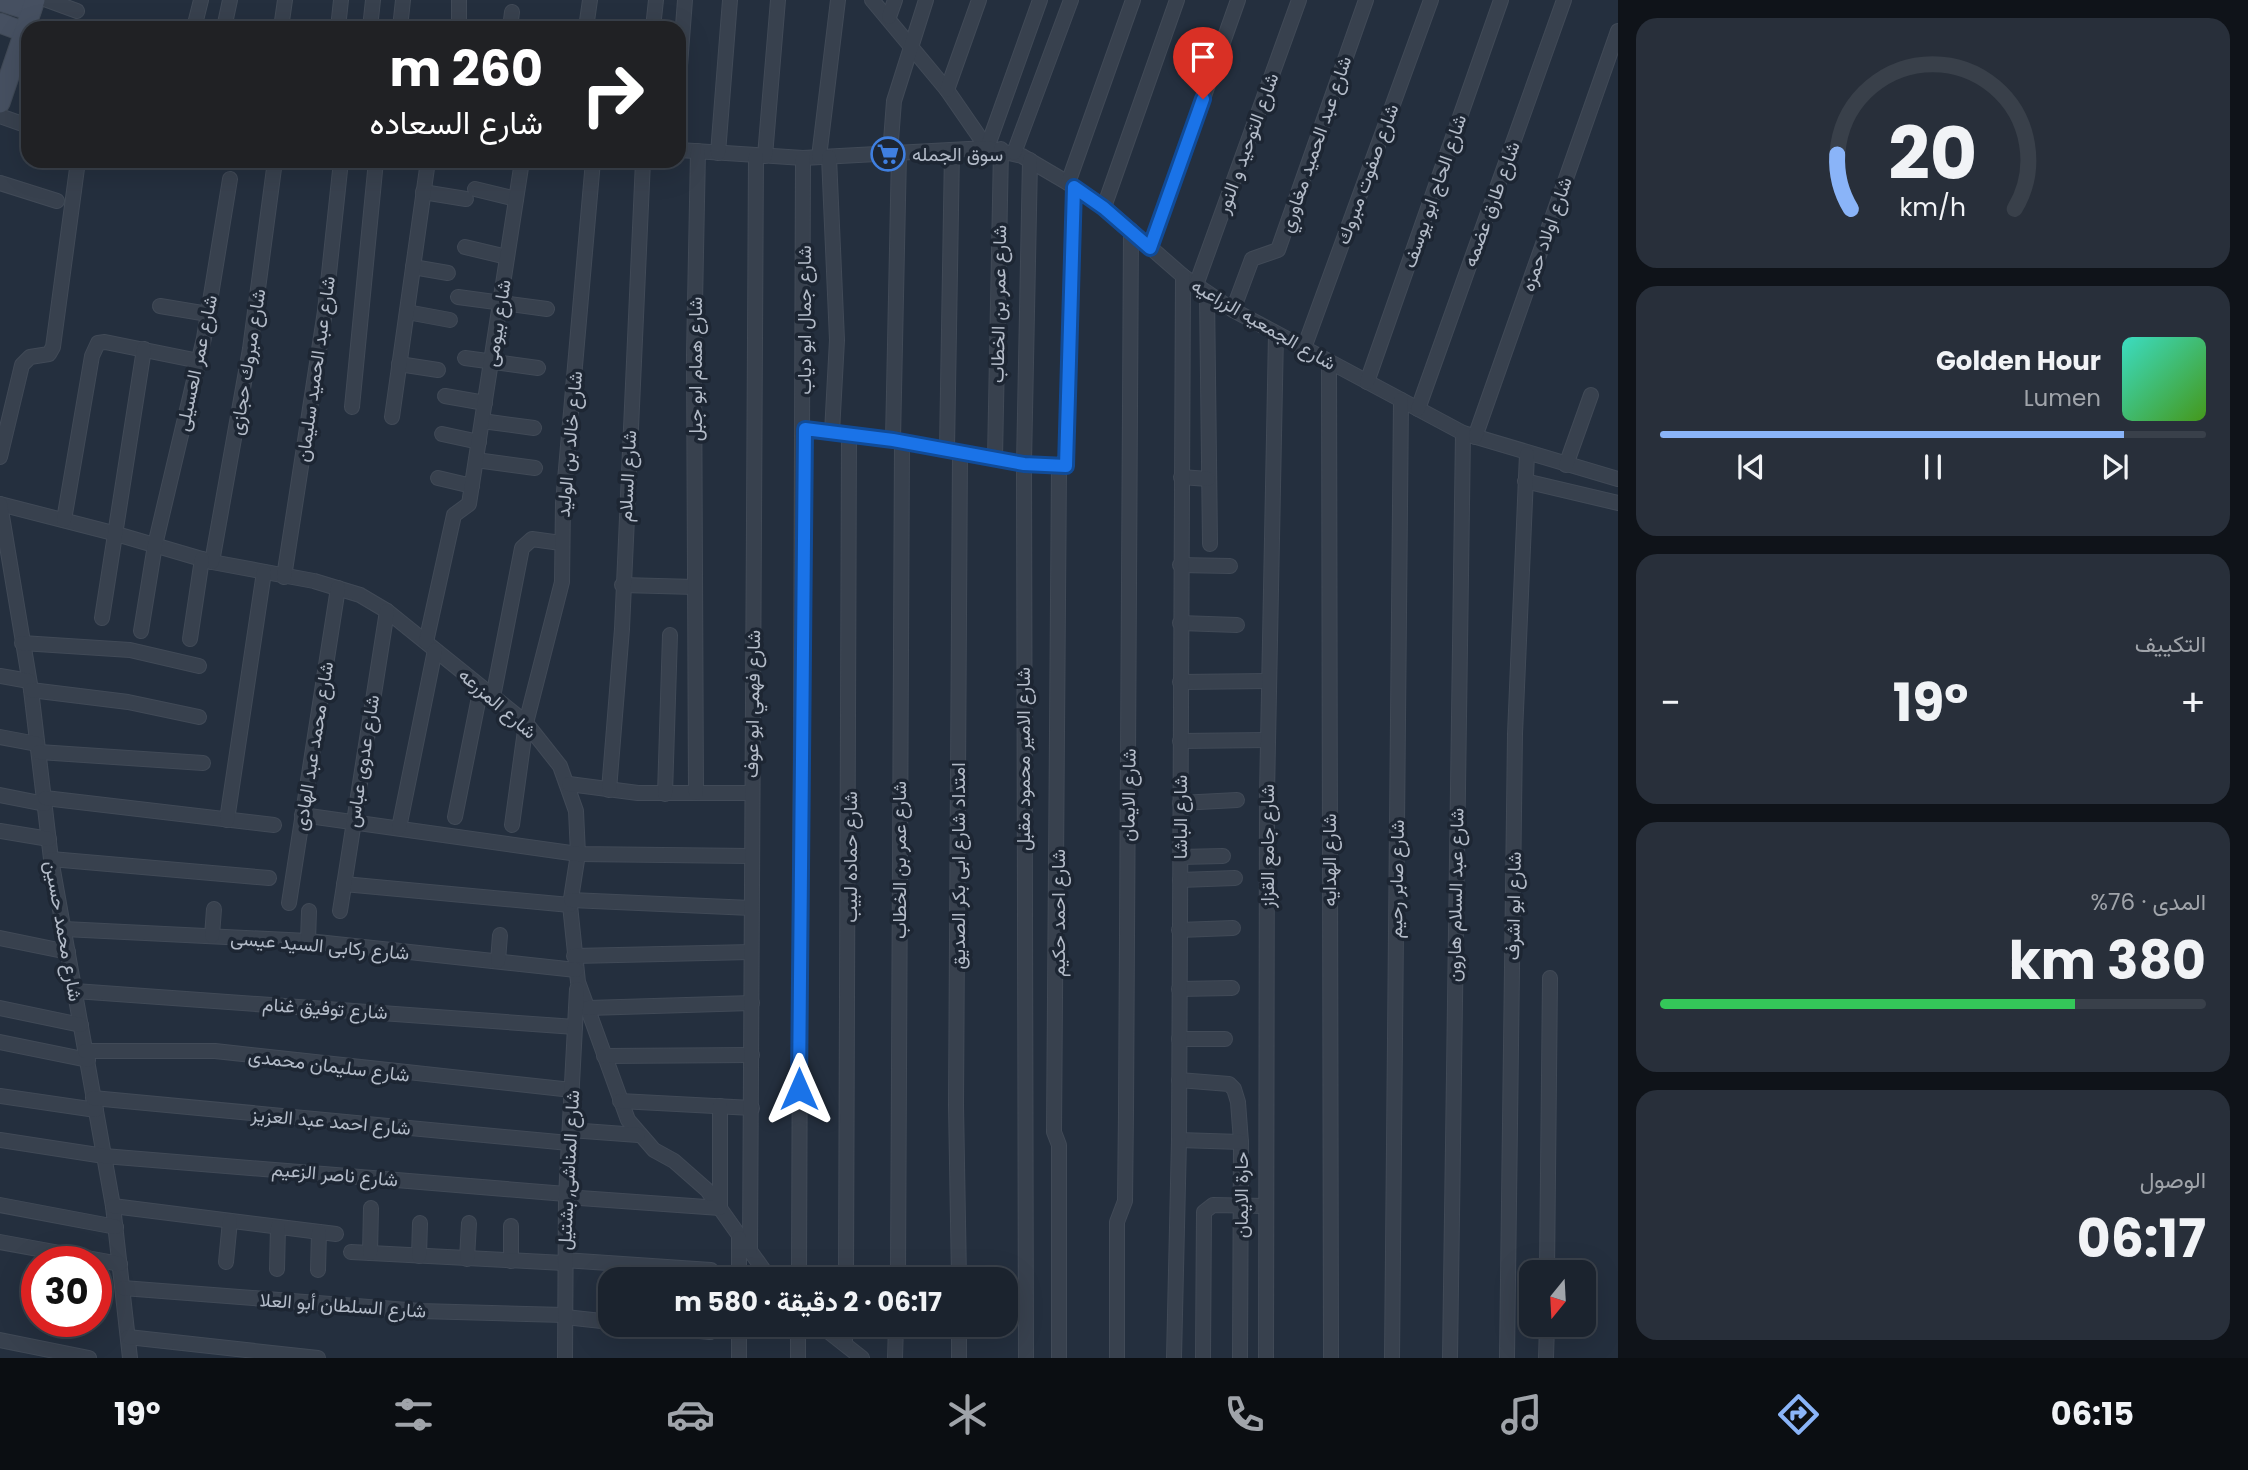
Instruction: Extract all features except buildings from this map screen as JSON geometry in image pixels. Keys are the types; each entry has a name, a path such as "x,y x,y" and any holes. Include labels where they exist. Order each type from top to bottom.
{"street":[{"path":"196,21 201,0"},
{"path":"226,21 230,0"},
{"path":"282,21 285,0"},
{"path":"339,21 341,0"},
{"path":"371,21 373,0"},
{"path":"401,21 403,0"},
{"path":"459,0 459,21"},
{"path":"587,21 590,0"},
{"path":"654,21 656,0"},
{"path":"683,21 685,0"},
{"path":"718,153 730,0"},
{"name":"شارع فهمي ابو عوف","path":"750,1252 750,856 760,156 778,0"},
{"path":"832,432 837,340 824,157 838,0"},
{"path":"872,0 1001,150"},
{"path":"889,17 895,0"},
{"name":"شارع عمر بن الخطاب","path":"898,1267 894,101 926,0"},
{"path":"947,90 979,0"},
{"path":"1001,150 1040,0"},
{"path":"1001,150 1071,0"},
{"name":"شارع احمد حكيم","path":"1059,1358 1059,1145 1054,1132 1062,466 1071,185 1133,0"},
{"path":"1104,208 1177,0"},
{"path":"1150,248 1238,0"},
{"name":"شارع التوحيد و النور","path":"1210,544 1201,289 1298,0"},
{"name":"شارع عبد الحميد مغاوري","path":"1233,310 1252,259 1278,250 1366,0"},
{"name":"شارع صفوت مبروك","path":"1304,348 1430,0"},
{"name":"شارع الحاج ابو يوسف","path":"1367,382 1501,0"},
{"name":"شارع طارق عضمه","path":"1418,409 1564,0"},
{"path":"0,1 77,11"},
{"path":"31,21 38,4"},
{"path":"511,21 512,12"},
{"path":"0,23 21,38"},
{"name":"شارع اولاد حمزه","path":"1469,435 1618,30"},
{"path":"0,103 21,48"},
{"path":"0,116 21,124"},
{"name":"شارع الجمعيه الزراعيه","path":"686,150 803,158 1001,150 1030,160 1104,208 1201,289 1276,334 1469,435 1618,479"},
{"name":"شارع عمر بن الخطاب","path":"995,459 1001,150"},
{"name":"شارع همام ابو جبل","path":"696,793 694,355 698,151"},
{"name":"امتداد شارع ابى بكر الصديق","path":"952,151 959,1267"},
{"name":"شارع جمال ابو دياب","path":"799,1267 805,429 803,158"},
{"name":"شارع الامير محمود مقبل","path":"1026,1358 1024,464 1030,160"},
{"path":"0,457 22,365 30,357 49,354 53,347 77,168"},
{"name":"شارع مبروك حجازى","path":"191,639 248,363 274,168"},
{"name":"شارع عبد الحميد سليمان","path":"284,577 325,311 340,168"},
{"path":"352,407 375,168"},
{"path":"392,417 427,168"},
{"name":"شارع بيومى","path":"472,486 521,168"},
{"name":"شارع خالد بن الوليد","path":"512,825 526,723 562,582 561,543 592,168"},
{"name":"شارع السلام","path":"609,790 622,629 643,168"},
{"name":"شارع عمر العسيلى","path":"141,631 155,545 199,361 230,179"},
{"path":"0,183 57,201"},
{"path":"423,192 516,199"},
{"name":"شارع الايمان","path":"1116,1358 1117,1222 1125,1201 1127,1102 1131,230"},
{"path":"465,247 507,257"},
{"path":"413,267 448,273"},
{"name":"شارع الباشا","path":"1174,1358 1180,1039 1183,276"},
{"path":"458,298 547,309"},
{"path":"160,306 208,314"},
{"path":"407,312 450,320"},
{"name":"شارع جامع القزاز","path":"1266,1358 1268,740 1276,334"},
{"path":"64,520 92,356 98,343 105,341 199,361"},
{"path":"102,618 113,533 144,349"},
{"path":"465,358 538,368"},
{"name":"شارع الهدايه","path":"1329,362 1331,1358"},
{"path":"399,364 438,370"},
{"path":"1566,465 1591,395"},
{"path":"445,396 485,403"},
{"name":"شارع صابر رحيم","path":"1392,1358 1401,400"},
{"path":"482,421 534,428"},
{"path":"805,429 897,441 1024,464 1062,466"},
{"path":"442,434 479,442"},
{"name":"شارع حماده لبيب","path":"846,1267 849,434"},
{"name":"شارع عبد السلام هارون","path":"1450,1358 1469,435"},
{"name":"شارع ابو اشرف","path":"1507,1358 1515,734 1527,454"},
{"path":"476,460 535,468"},
{"path":"1181,477 1208,480"},
{"path":"399,828 454,515 468,507 472,486 438,478"},
{"path":"1525,481 1618,503"},
{"name":"شارع المزرعه","path":"0,504 207,561 360,595 387,611 526,723 544,743 569,784 579,824 578,854 570,902 576,969 620,1101 638,1135 654,1150 691,1174 720,1208 761,1267"},
{"name":"شارع محمد حسين","path":"0,504 4,552 30,686 51,859 113,1206 130,1358"},
{"path":"493,697 522,548 532,539 561,543"},
{"path":"1180,565 1230,566"},
{"path":"227,820 264,572"},
{"path":"622,585 695,587"},
{"name":"شارع محمد عبد الهادى","path":"289,903 338,588"},
{"path":"0,608 16,611"},
{"name":"شارع عدوى عباس","path":"340,911 387,611"},
{"path":"1180,623 1237,625"},
{"path":"666,794 670,635"},
{"path":"22,643 130,650 199,666"},
{"path":"0,676 30,686 199,717"},
{"path":"1180,682 1269,681"},
{"path":"455,817 481,687"},
{"path":"0,737 38,748 203,763"},
{"path":"1180,741 1268,740"},
{"path":"569,784 666,794 751,793"},
{"path":"0,795 274,825"},
{"path":"1180,803 1237,800"},
{"path":"302,815 578,854 750,856"},
{"path":"0,831 49,839"},
{"path":"1180,857 1223,856"},
{"path":"51,859 270,878"},
{"path":"1180,880 1235,878"},
{"path":"344,884 570,902 751,908"},
{"path":"212,936 214,909"},
{"path":"308,941 309,911"},
{"path":"1179,930 1233,928"},
{"name":"شارع ركابى السيد عيسى","path":"64,929 308,941 576,969 751,952"},
{"path":"498,961 500,935"},
{"path":"0,938 68,952"},
{"name":"شارع المناشى, بشتيل","path":"565,1358 564,1262 576,969"},
{"path":"1547,1260 1550,978"},
{"path":"1179,989 1233,988"},
{"name":"شارع توفيق غنام","path":"75,991 575,1027"},
{"path":"588,1008 752,1003"},
{"path":"0,1008 81,1025"},
{"path":"1180,1039 1225,1039"},
{"name":"شارع سليمان محمدى","path":"0,1042 87,1056 215,1051 572,1090"},
{"path":"604,1056 752,1055"},
{"name":"حارة الايمان","path":"1179,1080 1222,1083 1234,1089 1241,1142 1240,1358"},
{"name":"شارع احمد عبد العزيز","path":"0,1096 569,1136 638,1135"},
{"path":"620,1101 751,1108"},
{"path":"720,1106 720,1208"},
{"name":"شارع ناصر الزعيم","path":"0,1140 104,1156 720,1208"},
{"path":"1179,1140 1241,1142"},
{"path":"0,1205 116,1227"},
{"path":"1203,1358 1205,1212 1213,1205 1266,1206"},
{"path":"113,1206 336,1234"},
{"path":"370,1253 371,1208"},
{"path":"226,1262 230,1221"},
{"path":"419,1256 420,1223"},
{"path":"467,1259 470,1223"},
{"path":"511,1226 511,1261"},
{"path":"276,1269 278,1227"},
{"path":"318,1270 319,1232"},
{"path":"739,1267 740,1237"},
{"path":"0,1242 120,1264"},
{"path":"351,1252 656,1267"},
{"name":"شارع السلطان أبو العلا","path":"123,1288 420,1311 564,1316 598,1320"},
{"path":"128,1337 318,1358"},
{"path":"739,1337 739,1358"},
{"path":"798,1337 798,1358"},
{"path":"835,1337 854,1353"},
{"path":"895,1358 896,1337"},
{"path":"959,1337 959,1358"},
{"path":"1546,1358 1547,1337"},
{"path":"0,1340 89,1358"}],"place":[{"name":"سوق الجمله","path":"888,154"}],"route":[{"path":"799,1089 801,788 806,589 805,429 893,440 1024,464 1066,466 1074,187 1104,208 1150,248 1203,99"}]}
